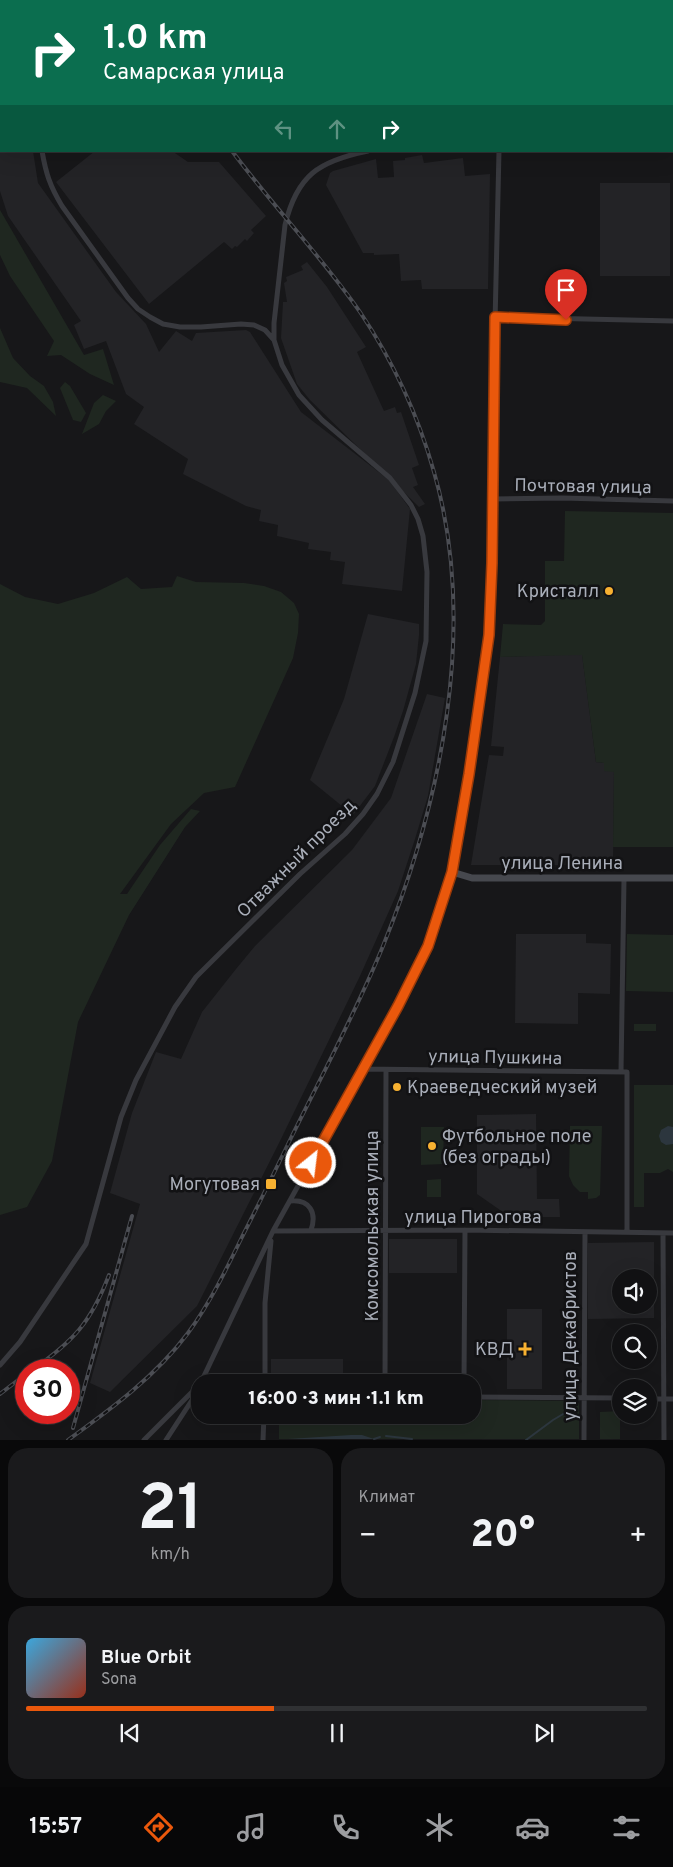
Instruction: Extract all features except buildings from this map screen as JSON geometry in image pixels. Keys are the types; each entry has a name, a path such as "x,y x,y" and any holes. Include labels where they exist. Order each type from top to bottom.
{"street":[{"path":"42,152 51,189 128,298 138,309 163,324 180,327 254,325 265,330 274,340"},
{"name":"Отважный проезд","path":"0,1365 20,1342 86,1244 121,1117 136,1080 175,1007 196,977 300,874 345,834 363,814 377,794 393,762 414,693 426,641 427,610 426,553 418,519 411,505 390,478 322,420 299,395 282,365 274,340 274,323 285,225 299,190 306,178 316,169 334,160 364,152"},
{"path":"204,1374 272,1234 428,946 452,872 469,774 489,635 499,152"},
{"path":"495,317 673,321"},
{"name":"Почтовая улица","path":"493,499 673,500"},
{"name":"улица Ленина","path":"452,872 472,878 673,878"},
{"path":"624,879 624,1072 627,1232"},
{"name":"улица Пушкина","path":"363,1069 624,1072"},
{"name":"Комсомольская улица","path":"385,1374 386,1070"},
{"path":"290,1201 298,1200 307,1204 312,1212 314,1221 311,1230"},
{"name":"улица Пирогова","path":"272,1234 311,1230 673,1233"},
{"path":"464,1374 465,1230"},
{"name":"улица Декабристов","path":"584,1232 584,1440"},
{"path":"663,1233 664,1440"},
{"path":"265,1374 266,1303 272,1234"},
{"path":"144,1440 191,1393"},
{"path":"481,1397 612,1398"},
{"path":"657,1399 673,1399"},
{"path":"166,1440 191,1402"},
{"path":"264,1424 264,1440"}],"shaded area":[{"path":"0,152 33,152 38,183 116,292 146,324 159,352 176,331 192,341 196,333 246,330 250,332 301,412 389,480 410,509 402,591 342,584 345,562 330,560 331,552 308,549 309,543 277,536 278,525 259,521 261,510 246,506 183,474 188,459 134,424 144,407 126,394 106,341 84,349 74,325 81,321 8,216 0,191"},
{"path":"94,152 173,152 188,162 219,162 266,216 251,230 254,233 247,241 245,239 232,249 224,242 149,304 56,182"},
{"path":"422,155 424,163 463,158 465,176 490,174 488,289 422,289 421,280 401,281 399,254 374,255 374,253 363,253 326,185 330,173 333,171 376,159 378,178 394,177 393,161"},
{"path":"600,183 670,183 670,276 600,276"},
{"path":"0,210 84,355 103,349 114,385 90,374 61,355 47,356 54,341 10,276 0,255"},
{"path":"307,262 327,287 366,347 357,352 384,411 395,407 397,413 401,412 419,465 412,468 418,485 413,487 425,504 419,507 310,400 297,384 281,338 283,302 287,302 284,283 287,281 286,277 303,270 301,266"},
{"path":"0,328 13,358 30,376 44,386 53,402 56,416 27,388 0,382"},
{"path":"65,382 70,386 86,413 81,422 73,420 60,388"},
{"path":"103,395 116,401 106,411 99,424 82,434 94,403"},
{"name":"Кристалл","path":"565,511 673,513 673,847 613,847 614,772 604,771 604,763 596,762 582,655 500,657 503,624 541,625 545,621 545,561 564,561"},
{"path":"177,576 196,582 244,583 264,586 281,592 294,603 299,614 298,633 293,658 235,787 204,793 171,824 120,894 127,894 160,845 191,809 200,811 185,827 129,915 78,1022 52,1161 27,1207 0,1215 0,584 25,597 58,604 94,593 127,577 141,589 172,587"},
{"path":"368,614 419,624 419,635 416,664 394,737 375,786 353,815 310,780 344,699"},
{"path":"582,654 596,762 604,763 614,771 613,865 471,865 489,755 503,756 504,747 491,746 500,657"},
{"path":"427,694 445,698 428,796 398,891 360,976 281,1139 197,1306 110,1392 90,1383 140,1204 110,1193 132,1113 156,1052 181,1059 202,1012 236,969 255,946 352,850 391,798"},
{"path":"516,934 586,934 586,943 611,944 610,994 578,993 578,1024 515,1023"},
{"path":"627,934 673,935 673,992 626,991"},
{"path":"634,1024 656,1024 656,1031 634,1031"},
{"path":"634,1085 673,1085 673,1172 668,1169 660,1173 644,1173 644,1207 634,1207"},
{"path":"536,1114 537,1199 559,1199 560,1217 510,1217 477,1194 477,1115"},
{"path":"570,1126 602,1126 600,1195 596,1198 588,1199 588,1192 580,1192 573,1185 569,1176"},
{"path":"668,1126 673,1127 673,1144 666,1145 661,1142 659,1136 661,1130"},
{"name":"Футбольное поле (без ограды)","path":"421,1127 444,1127 443,1164 421,1165"},
{"path":"441,1179 441,1197 427,1197 427,1180"},
{"path":"389,1239 457,1239 457,1273 389,1273"},
{"path":"654,1242 654,1269 612,1269 612,1314 654,1314 654,1318 588,1319 588,1243"},
{"name":"КВД","path":"507,1309 542,1309 542,1389 507,1389"},
{"path":"271,1359 343,1359 343,1374 271,1374"},
{"path":"481,1400 575,1401 579,1403 579,1439 279,1439 279,1424 481,1424"},
{"path":"612,1411 612,1424 620,1424 620,1439 600,1439 600,1412"},
{"path":"362,1435 374,1439 288,1439"}],"waterway":[{"path":"526,1440 553,1420 575,1407"},
{"path":"386,1436 412,1439"},
{"path":"374,1439 380,1437"}],"railway":[{"path":"68,1440 116,1404 162,1364 196,1322 224,1274 351,1018 383,946 404,890 422,832 437,773 447,712 453,651 453,590 447,530 428,451 412,409 394,369 360,312 233,152"},
{"path":"73,1428 132,1216"},
{"path":"48,1359 70,1340 88,1318 109,1275"},
{"path":"0,1394 15,1382"}],"place":[{"name":"Кристалл","path":"609,591"},
{"name":"Краеведческий музей","path":"397,1087"},
{"name":"Футбольное поле (без ограды)","path":"432,1146"},
{"name":"Могутовая","path":"271,1184"},
{"name":"КВД","path":"525,1349"}],"route":[{"path":"311,1163 398,1006 428,946 452,872 469,774 489,635 492,563 495,317 566,320"}]}
